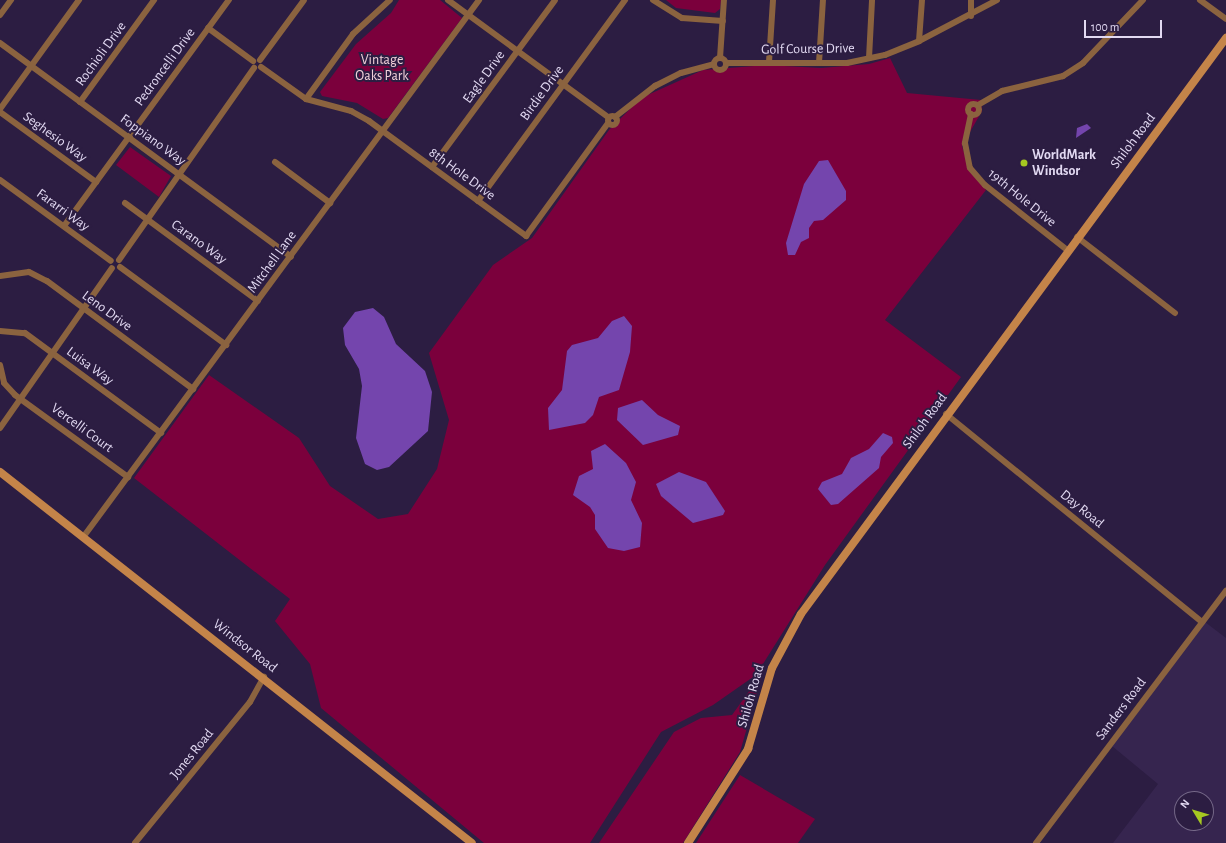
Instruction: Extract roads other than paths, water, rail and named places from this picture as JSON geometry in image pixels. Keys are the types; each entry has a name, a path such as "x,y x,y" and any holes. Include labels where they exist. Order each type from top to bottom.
{"main road":[{"name":"Shiloh Road","path":"688,843 748,749 772,668 792,626 1067,250 1226,38"},
{"name":"Windsor Road","path":"0,472 264,677 472,843"}],"street":[{"path":"0,15 11,0"},
{"name":"Seghesio Way","path":"79,0 0,110 96,182"},
{"name":"Rochioli Drive","path":"80,102 154,0"},
{"name":"Pedroncelli Drive","path":"64,226 229,0"},
{"path":"261,67 260,60 304,0"},
{"path":"254,68 261,67 306,99 353,34 390,0"},
{"path":"448,0 610,119 655,86 681,73 714,64 720,58 724,0"},
{"name":"Mitchell Lane","path":"84,536 226,345 478,0"},
{"name":"Eagle Drive","path":"432,167 555,0"},
{"name":"Birdie Drive","path":"478,201 626,0"},
{"path":"654,0 682,18 723,20"},
{"path":"770,62 773,0"},
{"path":"819,63 823,0"},
{"path":"869,58 872,0"},
{"path":"919,41 922,0"},
{"path":"970,16 971,0"},
{"name":"Golf Course Drive","path":"714,64 720,70 726,64 770,62 819,63 869,58 919,41 970,16 997,0"},
{"name":"19th Hole Drive","path":"1067,250 985,185 970,168 965,143 971,114 969,106 978,105 1002,92 1063,76 1083,64 1143,0"},
{"path":"1200,0 1226,19"},
{"path":"208,28 253,61 260,60"},
{"name":"Foppiano Way","path":"0,43 291,256"},
{"path":"720,58 726,64"},
{"path":"120,267 119,260 148,220 177,173 254,68 253,61"},
{"name":"8th Hole Drive","path":"306,99 351,111 383,131 526,236 610,119"},
{"path":"275,162 330,203"},
{"name":"Fararri Way","path":"0,180 111,261"},
{"name":"Carano Way","path":"125,203 258,301"},
{"path":"1077,237 1175,313"},
{"path":"0,428 86,310 112,268 111,261 119,260"},
{"path":"112,268 120,267 226,345"},
{"name":"Leno Drive","path":"0,276 29,272 47,281 193,389"},
{"name":"Luisa Way","path":"0,331 25,333 161,433"},
{"name":"Vercelli Court","path":"0,365 4,383 21,399 128,477"},
{"name":"Day Road","path":"946,414 1202,622"},
{"name":"Sanders Road","path":"1036,843 1226,591"},
{"name":"Jones Road","path":"135,843 250,702 264,677"}],"place":[{"name":"WorldMark Windsor","path":"1024,163"}],"park label":[{"name":"Vintage Oaks Park","path":"382,68"}]}
